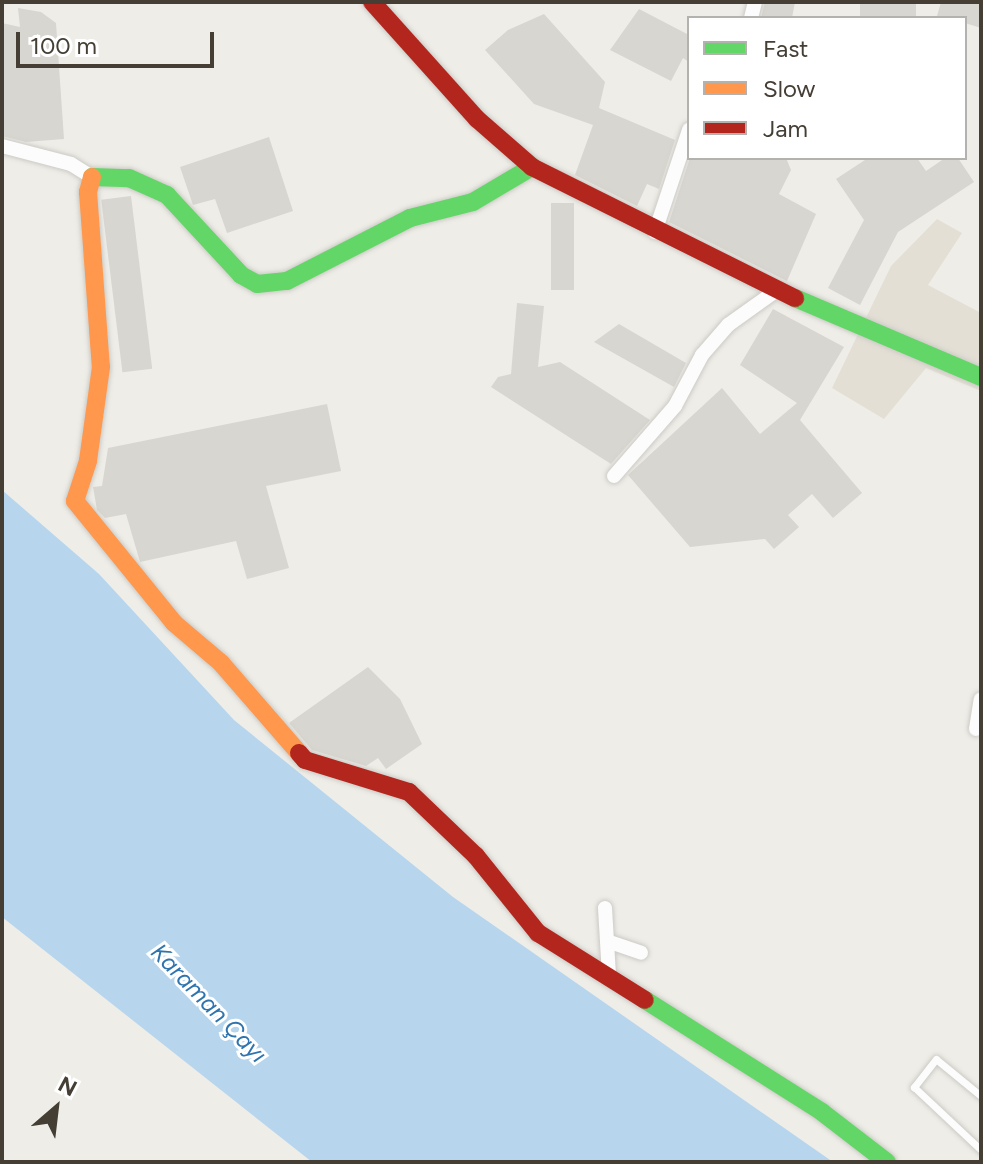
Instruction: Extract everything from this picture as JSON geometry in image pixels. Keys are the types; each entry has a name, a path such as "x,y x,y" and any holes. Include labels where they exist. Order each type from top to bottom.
{"street":[{"path":"372,2 477,119 532,167 655,232 777,290 981,377"},
{"path":"655,232 687,136"},
{"path":"2,146 71,164 92,177 129,178 167,195 211,245 257,284 287,281 410,218 473,202 532,167"},
{"path":"92,177 88,192 101,367 88,461 77,485 79,508 174,623 221,663 287,744 323,769 409,792 476,856 538,933 822,1112 887,1162"},
{"path":"614,476 675,406 702,355 719,335 777,290"},
{"path":"976,729 981,699"},
{"path":"605,908 609,976"},
{"path":"607,941 641,953"}],"lane":[{"path":"981,1096 936,1059 914,1087 981,1150"}],"shaded area":[{"path":"937,219 962,233 928,285 981,313 981,391 926,368 884,419 832,388 891,266"}],"water":[{"name":"Karaman Çayı","path":"2,490 99,574 234,720 453,897 833,1162 312,1162 2,917"}],"building":[{"path":"765,2 795,2 792,16 762,16"},
{"path":"860,2 916,2 916,16 860,16"},
{"path":"941,2 981,2 981,28 967,24 967,16 937,16"},
{"path":"18,8 41,12 56,23 64,139 26,142 2,136 2,23 20,27"},
{"path":"639,9 687,34 687,61 683,58 671,81 610,50"},
{"path":"544,14 605,82 599,108 675,140 659,189 647,184 637,206 575,175 593,125 534,104 485,50 508,30"},
{"path":"269,137 293,211 227,233 215,199 193,205 180,167"},
{"path":"689,160 787,160 791,170 779,194 816,214 787,281 669,222"},
{"path":"865,160 918,160 926,171 942,160 959,160 974,182 898,232 860,305 828,288 864,220 836,179"},
{"path":"131,196 152,369 122,372 101,200"},
{"path":"551,203 574,203 574,290 551,290"},
{"path":"517,303 544,306 538,367 560,362 650,420 611,464 491,387 498,377 511,374"},
{"path":"773,309 844,347 800,420 862,493 833,518 812,494 788,515 799,527 774,549 765,539 690,547 628,475 722,388 760,434 797,403 740,365"},
{"path":"619,324 686,363 674,387 594,342"},
{"path":"327,404 341,471 266,486 289,568 247,579 236,541 140,562 126,514 105,518 97,510 93,487 102,486 108,448"},
{"path":"368,667 400,699 422,744 386,769 378,758 366,766 312,750 289,723"}],"traffic: fast":[{"path":"92,177 129,178 167,195 241,275 257,284 287,281 410,218 473,202 532,167"},
{"path":"795,298 981,377"},
{"path":"645,1000 822,1112 887,1162"}],"traffic: slow":[{"path":"92,177 88,192 101,367 88,461 75,501 174,623 221,663 299,753"}],"traffic: jam":[{"path":"372,2 477,119 532,167 795,298"},
{"path":"299,753 305,760 409,792 476,856 538,933 645,1000"}]}
